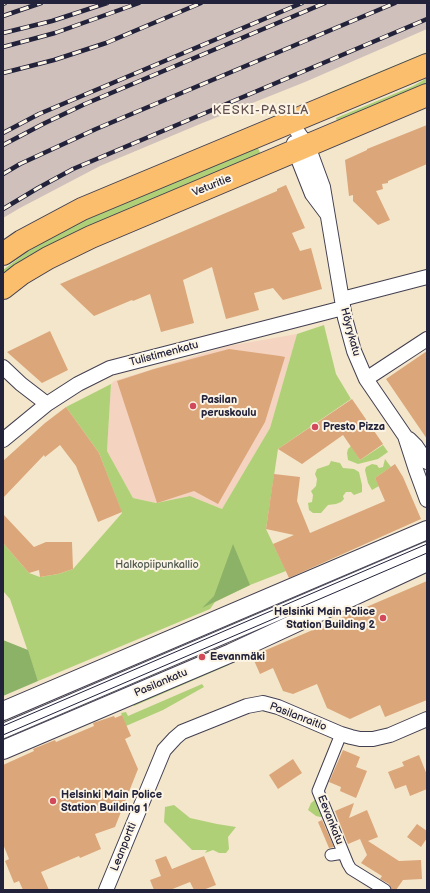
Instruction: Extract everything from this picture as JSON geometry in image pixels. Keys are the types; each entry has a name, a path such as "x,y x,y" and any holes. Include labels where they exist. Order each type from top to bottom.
{"main road":[{"path":"3,254 22,241 82,209 427,65"},
{"name":"Veturitie","path":"3,288 21,274 48,258 91,236 427,95"}],"street":[{"name":"Höyrykatu","path":"291,123 301,149 312,194 329,216 343,303 354,351 366,379 405,436 416,446 427,462"},
{"name":"Tulistimenkatu","path":"3,440 47,404 78,384 110,368 343,303 427,277"},
{"path":"366,379 427,339"},
{"path":"3,367 21,384 47,404"},
{"name":"Höyrykatu","path":"405,436 427,500"},
{"path":"3,711 427,530"},
{"name":"Pasilankatu","path":"3,731 427,549"},
{"name":"Pasilankatu","path":"3,750 231,653 427,562"},
{"name":"Pasilanraitio","path":"141,804 150,787 164,750 175,738 182,732 247,706 263,703 278,707 341,734 351,737 373,739 390,735 427,719"},
{"name":"Eevankatu","path":"341,734 318,791 343,853 351,868 385,890"},
{"name":"Leanportti","path":"106,890 141,804"},
{"path":"331,855 343,853"}],"shaded area":[{"path":"3,3 427,3 427,29 305,82 100,166 3,218"},
{"name":"Pasilan peruskoulu","path":"297,334 270,428 222,509 190,496 156,503 133,498 107,451 111,384 114,381 228,346"}],"green space":[{"path":"427,52 427,58 329,99 326,94"},
{"path":"427,78 427,87 338,124 336,118 413,86"},
{"path":"257,146 262,157 3,276 3,270 27,252 91,216"},
{"name":"Halkopiipunkallio","path":"324,325 336,374 351,399 278,449 266,529 286,571 250,585 215,602 210,609 38,681 10,599 3,591 3,543 29,573 40,577 58,574 73,569 122,513 99,453 66,407 111,384 107,451 133,498 156,503 190,496 222,509 270,428 297,334"},
{"path":"383,445 388,452 378,459 358,464 348,460 347,453 351,446 360,460"},
{"path":"385,459 391,467 375,478 379,486 372,490 368,483 365,470 366,467 372,464 377,465 379,468 383,467"},
{"path":"331,461 340,463 343,468 354,469 359,472 362,492 354,495 351,492 346,492 343,496 344,499 341,502 328,505 321,513 313,513 309,510 308,503 312,502 313,495 311,491 316,486 317,479 315,474 317,469 329,465"},
{"path":"233,544 250,585 202,608 214,596"},
{"path":"3,640 28,650 38,681 3,696"},
{"path":"229,662 229,665 134,706 133,704"},
{"path":"202,684 204,687 163,710 126,726 121,713 126,712 128,716"},
{"path":"317,798 324,816 316,816 308,810 311,803"},
{"path":"174,805 190,818 236,827 228,837 229,849 226,853 219,853 213,850 205,853 207,850 192,850 164,822 165,807"}],"building":[{"path":"427,125 427,164 388,181 388,183 382,184 383,189 376,191 390,220 378,225 353,201 353,195 349,196 345,160 367,149"},
{"path":"286,185 305,228 292,233 300,251 311,248 322,289 283,300 273,288 254,293 259,310 226,319 212,267 183,280 194,323 161,332 150,294 94,316 60,284 277,191 277,189"},
{"path":"50,331 68,370 42,383 7,352"},
{"name":"Pasilan peruskoulu","path":"229,349 285,357 265,422 218,504 194,491 157,503 117,381 154,369"},
{"path":"427,351 427,439 386,379"},
{"path":"352,399 383,444 360,460 343,435 302,464 278,449"},
{"path":"66,407 99,453 122,512 98,522 76,466 60,445 45,457 44,455 3,498 3,461 45,423"},
{"path":"395,464 403,477 421,519 289,578 273,544 294,535 266,529 274,474 300,477 297,501 310,533 385,501 375,478"},
{"path":"3,514 34,547 46,542 72,542 73,569 58,574 40,577 39,570 29,573 3,543"},
{"name":"Helsinki Main Police Station Building 2","path":"427,581 427,700 385,717 380,705 350,719 327,708 317,684 293,694 283,691 273,668 260,674 252,656"},
{"name":"Helsinki Main Police Station Building 1","path":"122,715 131,736 125,739 138,769 115,827 95,834 101,849 80,858 79,856 41,872 49,890 23,890 19,881 14,883 5,861 9,859 3,844 3,765 34,751 33,749 55,740 56,742 94,726 93,723"},
{"path":"343,750 360,757 356,767 367,771 356,798 340,791 341,787 329,782"},
{"path":"419,755 427,775 427,789 410,796 406,785 395,789 388,772 404,766 402,762"},
{"path":"293,759 302,773 278,789 269,775"},
{"path":"354,803 349,818 367,810 378,837 368,841 399,861 421,860 422,879 403,880 396,890 392,890 389,884 380,879 382,876 361,863 367,855 360,839 348,844 335,811"},
{"path":"322,820 334,847 329,848 318,822"},
{"path":"417,824 427,831 427,838 421,847 407,837"},
{"path":"166,856 172,869 204,856 216,885 203,890 194,890 190,882 170,890 154,890 150,880 161,876 155,860"}],"tram line":[{"path":"3,726 427,544"},
{"path":"3,735 427,553"}],"railway":[{"path":"3,16 41,3"},
{"path":"3,33 52,21 107,3"},
{"path":"3,47 55,33 139,3"},
{"path":"3,73 54,60 106,43 201,3"},
{"path":"3,133 39,114 302,3"},
{"path":"3,145 85,104 325,3"},
{"path":"3,174 20,164 96,129 395,3"},
{"path":"3,209 73,169 427,19"}],"place":[{"name":"Pasilan peruskoulu","path":"193,406"},
{"name":"Presto Pizza","path":"315,427"},
{"name":"Helsinki Main Police Station Building 2","path":"383,618"},
{"name":"Eevanmäki","path":"202,657"},
{"name":"Helsinki Main Police Station Building 1","path":"53,801"}],"district":[{"name":"KESKI-PASILA","path":"261,111"}]}
